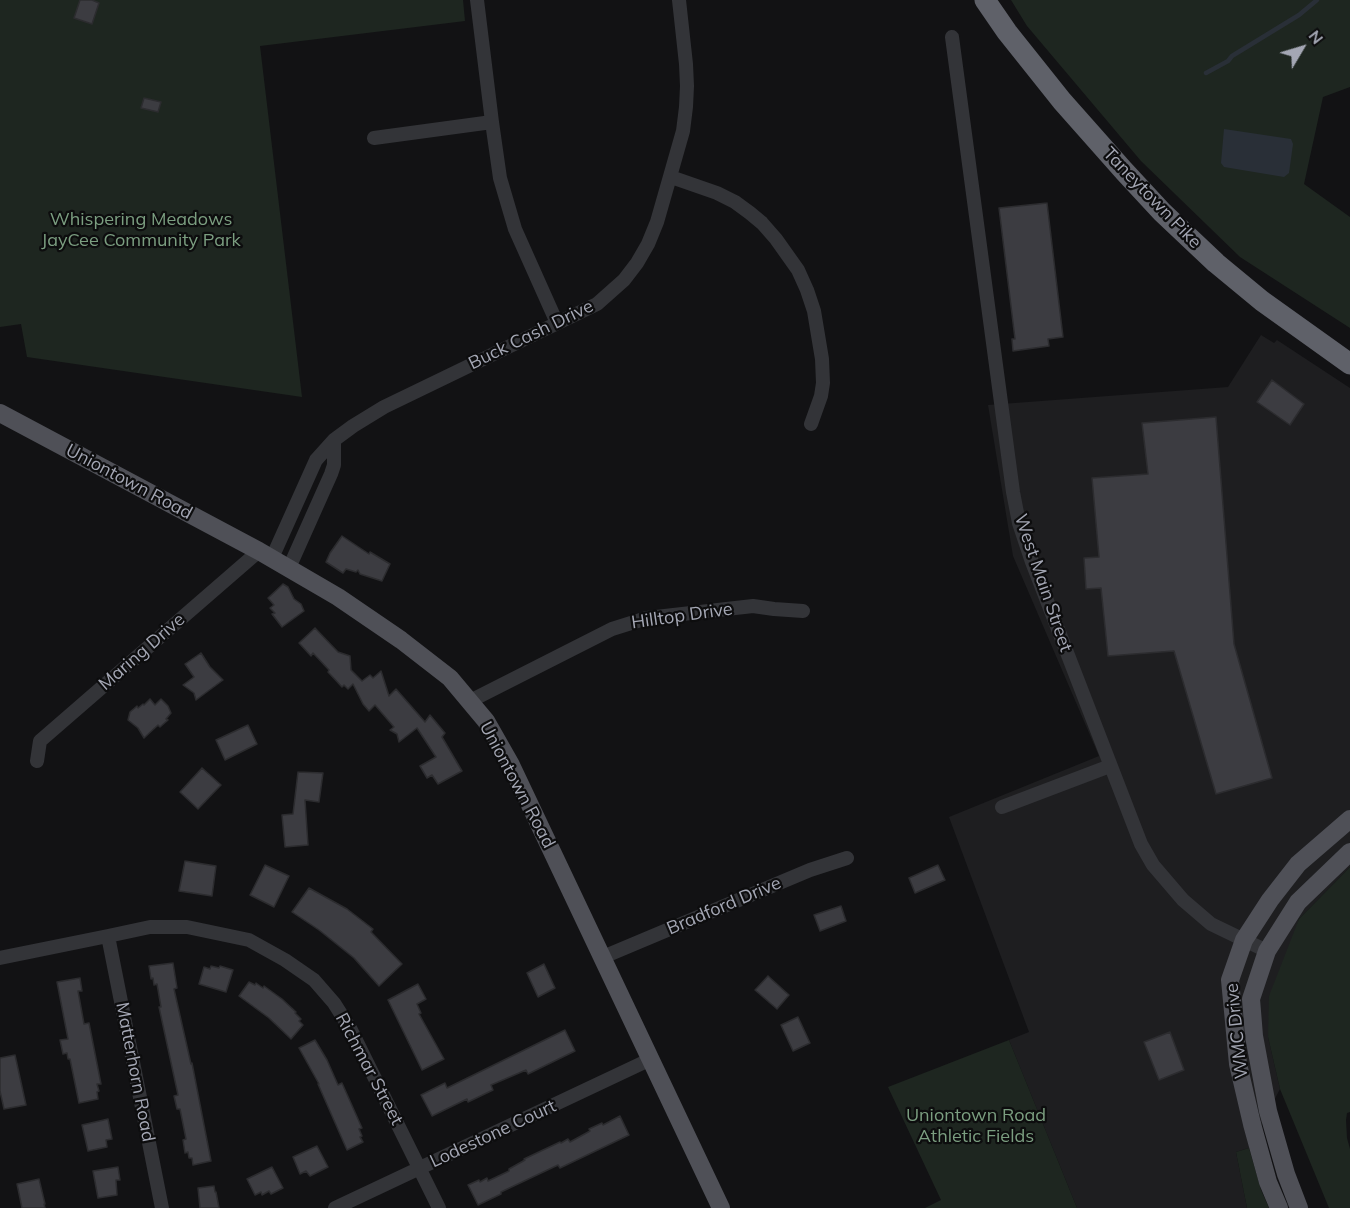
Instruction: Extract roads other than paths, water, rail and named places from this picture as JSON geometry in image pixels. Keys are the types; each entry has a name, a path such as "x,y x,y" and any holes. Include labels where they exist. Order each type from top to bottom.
{"highway":[{"name":"Taneytown Pike","path":"985,0 1007,32 1062,101 1162,212 1262,302 1350,364"}],"main road":[{"name":"Uniontown Road","path":"2,416 289,568 338,597 409,645 450,678 486,721 511,765 722,1208"},
{"name":"WMC Drive","path":"1279,1208 1265,1170 1238,1064 1230,980 1244,940 1270,900 1298,864 1350,819"},
{"name":"WMC Drive","path":"1299,1208 1286,1174 1268,1111 1254,1036 1251,999 1267,951 1298,902 1350,852"}],"street":[{"path":"477,0 496,156 507,204 515,229 557,323"},
{"name":"Buck Cash Drive","path":"265,554 316,460 334,440 384,407 597,304 618,286 637,263 657,222 683,131 687,107 686,64 679,0"},
{"name":"West Main Street","path":"951,37 1013,492 1019,524 1035,571 1141,844 1153,865 1183,900 1211,924 1267,951"},
{"path":"374,138 492,122"},
{"path":"671,177 717,193 735,202 750,213 776,239 798,270 814,311 822,359 821,396 811,424"},
{"path":"289,568 331,474 334,465 334,440"},
{"name":"Maring Drive","path":"37,761 40,741 265,554"},
{"name":"Hilltop Drive","path":"470,701 612,629 647,618 753,606 803,611"},
{"path":"1002,807 1110,766"},
{"name":"Bradford Drive","path":"603,957 810,870 847,858"},
{"name":"Richmar Street","path":"0,958 150,927 187,927 249,940 285,960 314,980 334,1003 351,1030 439,1208"},
{"name":"Matterhorn Road","path":"108,936 162,1208"},
{"name":"Lodestone Court","path":"335,1208 651,1059"}],"waterway":[{"path":"1206,73 1299,15 1317,0"}],"park label":[{"name":"Whispering Meadows JayCee Community Park","path":"141,230"},
{"name":"Uniontown Road Athletic Fields","path":"976,1126"}]}
